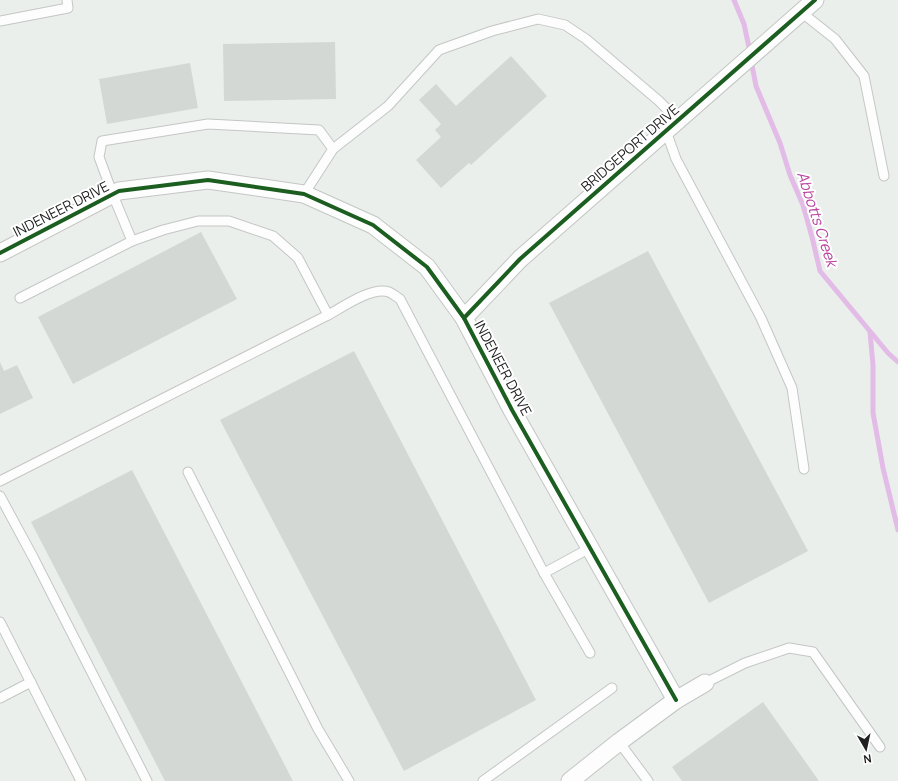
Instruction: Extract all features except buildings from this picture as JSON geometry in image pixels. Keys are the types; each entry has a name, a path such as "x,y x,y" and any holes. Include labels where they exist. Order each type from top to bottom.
{"street":[{"name":"BRIDGEPORT DRIVE","path":"464,318 520,259 815,0"},
{"name":"INDENEER DRIVE","path":"0,253 119,191 208,180 304,194 373,225 428,267 464,318 512,410 676,700"},
{"path":"574,780 619,742 676,700 705,683"}],"lane":[{"path":"0,21 68,8 67,0"},
{"path":"801,12 835,39 864,76 884,176"},
{"path":"304,194 333,149 388,106 439,50 492,31 538,18 565,25 586,39 659,101 672,125 676,159 762,318 792,388 804,469"},
{"path":"132,241 99,157 102,141 208,124 319,130 333,149"},
{"path":"20,298 132,241 163,230 198,221 229,221 272,236 298,258 328,315"},
{"path":"0,481 328,315 368,293 383,291 388,292 400,299 544,573 590,653"},
{"path":"188,472 318,729 349,781"},
{"path":"0,496 33,557 147,781"},
{"path":"544,573 590,548"},
{"path":"0,622 81,781"},
{"path":"705,683 745,662 789,648 813,652 880,747"},
{"path":"0,698 31,682"},
{"path":"482,781 612,688"},
{"path":"619,742 648,781"}],"waterway":[{"name":"Abbotts Creek","path":"734,0 744,24 750,52"},
{"name":"Abbotts Creek","path":"751,60 756,86 780,143 790,175 803,205 820,271 888,353 898,362"},
{"name":"Abbotts Creek","path":"870,332 873,365 873,413 883,468 898,530"}],"cycle path":[{"path":"464,318 520,259 815,0"},
{"path":"0,253 119,191 208,180 304,194 373,225 427,267 464,318 512,410 676,700"}]}
